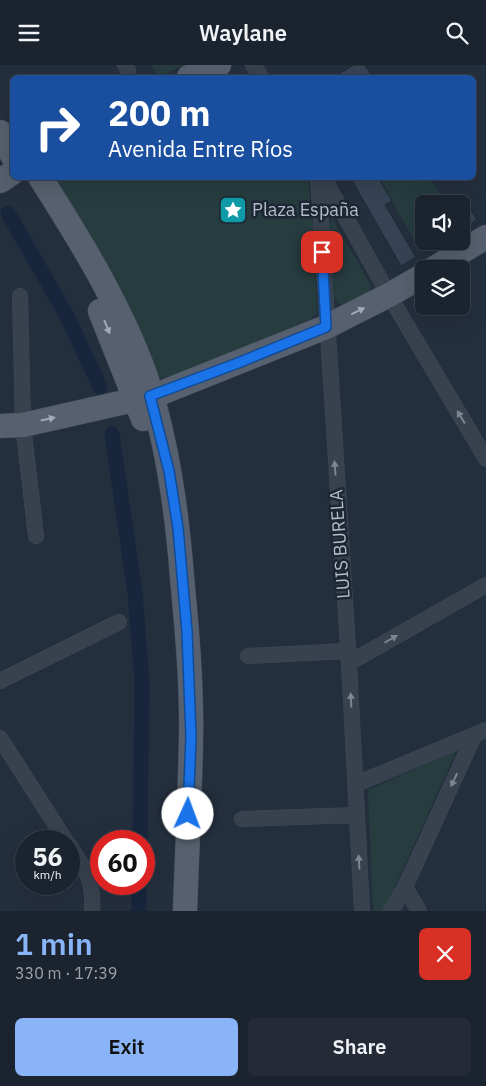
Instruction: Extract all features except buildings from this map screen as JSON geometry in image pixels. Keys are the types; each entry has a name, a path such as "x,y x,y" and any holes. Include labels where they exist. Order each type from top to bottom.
{"main road":[{"path":"194,75 215,66"},
{"path":"0,114 10,131"},
{"path":"0,132 10,151"},
{"path":"27,180 80,261 143,397 169,471 178,528 187,632 191,737 185,911"},
{"path":"42,180 75,232 115,306 146,377 143,397 144,423 166,529 176,736 174,911"},
{"path":"448,260 486,237"},
{"path":"11,425 143,397 238,363 326,327 415,280"}],"street":[{"name":"LUIS BURELA","path":"318,180 356,784 362,911"},
{"path":"325,180 389,295 486,459"},
{"path":"20,296 11,425 36,536"},
{"path":"248,656 348,657 486,585"},
{"path":"0,681 118,622"},
{"path":"356,784 480,733"},
{"path":"391,911 405,887 480,733"},
{"path":"0,738 59,830"},
{"path":"242,819 357,815"},
{"path":"80,862 94,889 92,911"},
{"path":"405,887 419,911"}],"green space":[{"path":"151,65 186,65 164,75 158,75"},
{"path":"53,180 308,180 314,239 317,313 310,320 171,376 160,378 155,375 93,239"},
{"path":"379,180 431,180 440,195 415,195 415,241"},
{"path":"333,220 371,285 370,292 345,304 339,304 334,297 329,223"},
{"path":"457,750 384,911 373,911 368,790"}],"waterway":[{"path":"8,213 67,316 100,387"},
{"path":"112,434 135,593 142,682 140,830"},
{"path":"139,895 139,911"}],"place":[{"name":"Plaza España","path":"233,210"}],"route":[{"path":"188,814 191,737 187,632 178,528 169,471 150,396 326,327 322,252"}]}
